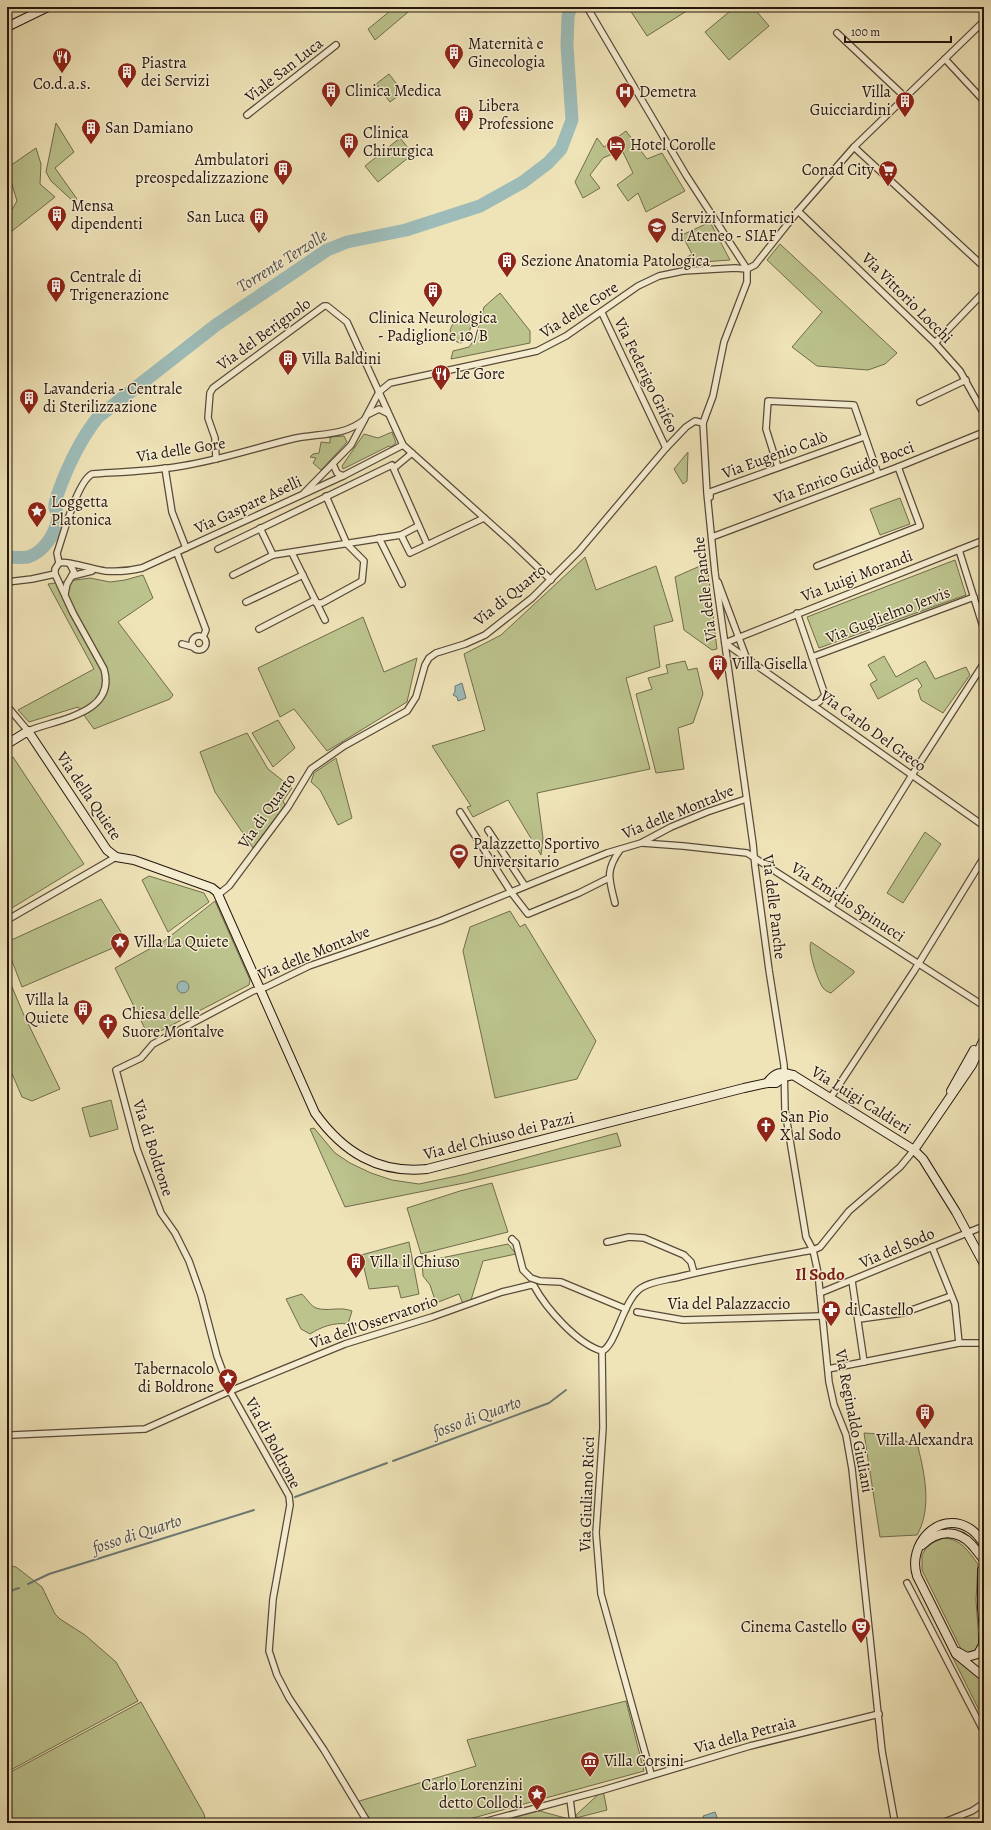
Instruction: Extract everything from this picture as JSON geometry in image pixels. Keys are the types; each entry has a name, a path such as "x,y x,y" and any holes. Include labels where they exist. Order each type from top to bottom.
{"main road":[{"path":"7,27 48,7"},
{"path":"7,744 28,731"},
{"name":"Via della Quiete","path":"28,731 107,850 116,857 134,860 173,873 212,888 219,894"},
{"path":"219,894 260,989"},
{"name":"Via del Chiuso dei Pazzi","path":"260,989 312,1106 323,1124 337,1140 357,1155 371,1162 389,1167 420,1170 437,1167 767,1083 774,1074 794,1075"},
{"path":"914,1150 946,1100 972,1065 982,1042"},
{"name":"Via Luigi Caldieri","path":"794,1075 914,1150 923,1159 968,1232 984,1264"},
{"path":"984,1544 977,1535 964,1526 955,1524 937,1527 920,1540 914,1563 917,1576 959,1657 984,1678"},
{"path":"917,1549 929,1538 946,1532 960,1535 972,1545 984,1560"},
{"path":"950,1642 963,1656 973,1656 978,1654 982,1648 984,1630 982,1608 982,1570"}],"street":[{"path":"587,7 683,169 747,268 755,265 798,211 854,147 984,21"},
{"path":"837,33 905,97"},
{"name":"Viale San Luca","path":"247,115 336,45"},
{"path":"945,59 984,101"},
{"path":"854,147 984,267"},
{"name":"Via Vittorio Locchi","path":"798,211 935,343 960,371 984,414"},
{"name":"Via delle Gore","path":"304,493 351,445 379,392 384,387 395,381 535,352 566,336 602,313 638,286 659,276 682,271 747,268"},
{"name":"Via delle Panche","path":"747,268 747,282 724,342 713,396 703,423 708,506 724,643 784,1075 785,1110 806,1237 813,1250"},
{"path":"935,343 984,292"},
{"name":"Via del Berignolo","path":"216,459 215,438 208,418 211,391 324,306 327,306 347,322 379,392"},
{"name":"Via Federigo Grifeo","path":"602,313 666,448"},
{"path":"920,402 966,380"},
{"path":"379,392 403,445 551,580"},
{"path":"778,467 766,429 768,401 854,405 878,474"},
{"name":"Via delle Gore","path":"56,576 55,569 59,563 57,556 60,546 77,494 87,476 92,474 166,468 216,459 291,439 341,432 352,428 366,418 371,412 379,409 388,413"},
{"name":"Via di Quarto","path":"219,894 229,886 288,807 311,768 344,746 407,710 416,697 428,658 436,653 465,644 485,635 532,598 551,580 621,503 666,448 691,423 697,421 703,423"},
{"name":"Via Enrico Guido Bocci","path":"712,537 898,467 984,432"},
{"name":"Via Eugenio Calò","path":"708,506 711,503 710,492 864,437"},
{"name":"Via Gaspare Aselli","path":"69,563 113,572 134,570 176,553 343,476 403,445"},
{"path":"394,468 412,453"},
{"path":"332,464 337,473 343,476"},
{"path":"218,549 392,465 418,526 428,544"},
{"path":"817,566 920,526 898,467"},
{"path":"166,468 172,512 186,548"},
{"path":"259,629 316,602 322,603 362,581 364,561 347,544 326,496"},
{"path":"401,535 410,553 484,518"},
{"path":"234,574 273,555 401,535 418,526"},
{"path":"260,528 273,555"},
{"path":"379,538 402,584"},
{"name":"Via Luigi Morandi","path":"724,643 984,540"},
{"path":"960,550 984,630"},
{"path":"176,553 206,630 203,637"},
{"path":"292,553 325,620"},
{"path":"59,563 69,563 73,569 71,578 66,588 65,596"},
{"name":"Via Gaspare Aselli","path":"71,578 83,572 99,570"},
{"path":"715,573 740,636 746,657"},
{"path":"246,602 303,575"},
{"path":"7,582 56,576 63,581 71,578"},
{"path":"7,706 28,731 87,711 98,701 105,687 106,677 103,666 79,626 56,576"},
{"name":"Via Guglielmo Jervis","path":"812,657 974,596"},
{"path":"797,613 825,695 818,702 813,704"},
{"path":"193,648 192,642 194,638 198,636 203,637"},
{"path":"182,644 199,651 204,649 207,643 203,637"},
{"name":"Via Carlo Del Greco","path":"724,643 813,704 984,826"},
{"path":"831,906 912,775 984,663"},
{"name":"Via delle Montalve","path":"116,1070 141,1058 153,1044 253,991 309,966 440,921 607,853 641,843 693,818 746,799"},
{"path":"460,812 511,892 528,914 579,893 609,878 615,903"},
{"path":"488,830 525,886"},
{"name":"Via Emidio Spinucci","path":"641,843 747,853 754,856 984,1006"},
{"name":"Via delle Montalve","path":"609,878 612,862 620,850"},
{"path":"7,920 116,857"},
{"path":"831,1097 919,964 984,857"},
{"name":"Via di Boldrone","path":"116,1070 137,1149 161,1213 175,1233 189,1261 201,1295 216,1356 230,1391 289,1496 290,1506 273,1599 269,1651 277,1675 289,1698 324,1750 368,1823"},
{"path":"602,1351 606,1350 635,1294 644,1287 694,1273 813,1250 820,1247 849,1211 896,1170 914,1150"},
{"name":"Via del Sodo","path":"820,1292 984,1226"},
{"path":"607,1242 629,1237 644,1238 684,1255 691,1262 694,1273"},
{"path":"512,1239 516,1243 523,1270 531,1278 540,1281 561,1282 626,1309"},
{"path":"932,1247 957,1311 959,1343"},
{"name":"Via Reginaldo Giuliani","path":"813,1250 817,1265 832,1399 846,1435 852,1468 880,1714 884,1762 895,1823"},
{"path":"852,1280 859,1319 864,1362"},
{"name":"Via dell'Osservatorio","path":"7,1437 12,1435 145,1429 230,1391 345,1344 432,1317 502,1292 531,1286 534,1286 546,1306 553,1314 593,1348 602,1351"},
{"path":"859,1319 903,1313 951,1296"},
{"name":"Via del Palazzaccio","path":"637,1312 683,1320 822,1316"},
{"path":"828,1369 959,1343 984,1343"},
{"name":"Via Giuliano Ricci","path":"602,1351 603,1428 596,1533 601,1594 650,1774"},
{"path":"908,1583 984,1732"},
{"name":"Via della Petraia","path":"480,1823 603,1790 650,1774 750,1746 880,1714"},
{"path":"570,1799 573,1823"},
{"path":"943,1823 966,1814 984,1803"}],"green space":[{"path":"395,7 414,7 375,40 368,29"},
{"path":"628,7 693,7 647,36"},
{"path":"735,7 753,7 769,26 729,60 705,32"},
{"path":"389,74 403,92 390,102 376,84"},
{"path":"56,123 74,152 55,168 77,199 74,202 51,181 46,172"},
{"path":"626,131 647,159 662,153 685,191 646,212 638,193 628,201 617,185 633,173 622,150 603,158 590,175 600,188 583,198 575,182 597,138 604,147"},
{"path":"400,138 413,154 378,182 365,166"},
{"path":"36,148 41,164 40,184 55,197 7,235 7,218 17,201 7,168"},
{"path":"710,222 730,260 677,264 692,254 682,235"},
{"path":"780,244 897,353 885,364 868,370 817,366 792,347 822,312 767,260"},
{"path":"500,293 530,331 530,343 451,359 453,351 469,347 475,339 484,307"},
{"path":"470,314 472,321 468,338 461,343 457,342 451,336 451,328 455,322"},
{"path":"392,432 396,443 391,447 389,446 343,469 342,466 364,434 378,438"},
{"path":"344,436 347,442 321,470 313,463 316,458 310,457 313,454 319,453 321,442 330,443 330,437"},
{"path":"688,452 687,481 683,484 674,469"},
{"path":"900,498 910,524 880,535 870,509"},
{"path":"585,557 596,590 656,566 673,621 654,626 660,667 626,678 650,769 537,793 543,838 541,855 508,800 473,817 467,807 471,806 432,746 485,730 464,654 501,635"},
{"path":"955,560 966,595 819,648 807,617"},
{"path":"707,563 717,649 712,650 684,630 675,577"},
{"path":"143,575 153,598 118,622 173,695 170,699 94,729 78,707 29,722 18,710 94,669 48,584 90,578 110,582"},
{"path":"363,617 384,672 417,658 407,702 327,751 294,709 280,717 258,668"},
{"path":"884,656 896,677 925,661 935,679 966,667 970,675 943,713 921,700 918,690 922,686 917,678 878,699 870,684 877,680 868,665"},
{"path":"685,661 688,670 697,668 703,694 693,723 678,728 684,769 656,773 636,694 652,689 648,678 668,673 666,665"},
{"path":"278,720 295,748 273,767 252,733"},
{"path":"247,733 268,769 292,788 283,801 285,805 253,848 215,792 200,752"},
{"path":"13,757 84,864 7,911 7,760"},
{"path":"336,758 352,818 338,825 320,790 311,782 314,773"},
{"path":"925,832 941,844 903,903 887,893"},
{"path":"149,876 204,893 209,902 168,932 142,880"},
{"path":"101,899 127,942 22,987 7,948 7,942"},
{"path":"215,901 250,980 249,985 149,1037 115,968 164,941"},
{"path":"510,911 520,927 525,924 596,1041 577,1079 495,1098 463,951 470,927"},
{"path":"811,942 854,971 854,973 831,993 823,988 818,979 810,951"},
{"path":"7,975 23,1013 60,1089 32,1101 22,1097 7,1062"},
{"path":"111,1100 118,1129 90,1137 82,1108"},
{"path":"314,1128 335,1153 350,1163 371,1173 392,1180 419,1184 466,1174 617,1133 621,1146 469,1182 345,1207 310,1129"},
{"path":"492,1183 508,1232 421,1254 407,1208 460,1191"},
{"path":"409,1242 419,1294 401,1298 398,1286 369,1289 361,1255"},
{"path":"508,1244 516,1254 483,1261 471,1300 463,1304 459,1294 436,1303 430,1285 423,1276 422,1262"},
{"path":"302,1294 310,1304 316,1308 343,1309 352,1311 348,1324 328,1326 310,1334 301,1329 286,1299"},
{"path":"864,1433 892,1437 918,1447 925,1480 926,1503 922,1525 917,1535 880,1537"},
{"path":"944,1538 960,1543 964,1546 978,1564 976,1600 979,1643 974,1652 967,1653 962,1651 922,1570 922,1555 926,1548 934,1542"},
{"path":"7,1565 16,1567 42,1587 55,1614 60,1619 85,1635 116,1662 138,1701 7,1772"},
{"path":"951,1654 981,1676 984,1682 984,1720"},
{"path":"626,1701 644,1771 455,1823 374,1823 356,1802 476,1766 467,1740"},
{"path":"141,1702 204,1814 206,1823 7,1823 7,1774"},
{"path":"603,1790 607,1810 576,1818 576,1815"},
{"path":"536,1810 569,1819 570,1823 514,1823 513,1817"}],"water":[{"path":"462,683 466,698 458,701 457,697 453,695 455,692 455,686"},
{"path":"183,981 187,983 189,987 187,991 183,993 179,991 177,987 179,983"},
{"path":"715,1812 718,1820 705,1823 703,1816"}],"waterway":[{"name":"Torrente Terzolle","path":"7,557 28,557 39,551 49,541 57,522 58,515 55,504 58,493 70,463 80,444 98,417 216,325 327,250 347,242 406,230 480,206 523,182 548,163 561,149 572,120 567,46 568,16 571,7"},
{"name":"fosso di Quarto","path":"393,1461 549,1403 566,1390"},
{"name":"fosso di Quarto","path":"295,1497 387,1463"},
{"name":"fosso di Quarto","path":"28,1584 49,1574 254,1510"},
{"name":"fosso di Quarto","path":"7,1592 19,1588"}],"tunnel":[{"path":"982,1570 984,1546"}],"place":[{"name":"Maternità e Ginecologia","path":"454,70"},
{"name":"Co.d.a.s.","path":"62,74"},
{"name":"Piastra dei Servizi","path":"127,89"},
{"name":"Clinica Medica","path":"331,108"},
{"name":"Demetra","path":"625,109"},
{"name":"Villa Guicciardini","path":"905,118"},
{"name":"Libera Professione","path":"464,132"},
{"name":"San Damiano","path":"91,145"},
{"name":"Clinica Chirurgica","path":"349,159"},
{"name":"Hotel Corolle","path":"616,162"},
{"name":"Ambulatori preospedalizzazione","path":"283,186"},
{"name":"Conad City","path":"888,187"},
{"name":"Mensa dipendenti","path":"57,232"},
{"name":"San Luca","path":"259,234"},
{"name":"Servizi Informatici di Ateneo - SIAF","path":"657,244"},
{"name":"Sezione Anatomia Patologica","path":"507,278"},
{"name":"Centrale di Trigenerazione","path":"56,303"},
{"name":"Clinica Neurologica - Padiglione 10/B","path":"433,308"},
{"name":"Villa Baldini","path":"288,376"},
{"name":"Le Gore","path":"441,391"},
{"name":"Lavanderia - Centrale di Sterilizzazione","path":"29,415"},
{"name":"Loggetta Platonica","path":"37,528"},
{"name":"Villa Gisella","path":"718,681"},
{"name":"Palazzetto Sportivo Universitario","path":"459,870"},
{"name":"Villa La Quiete","path":"120,959"},
{"name":"Villa la Quiete","path":"83,1026"},
{"name":"Chiesa delle Suore Montalve","path":"108,1040"},
{"name":"San Pio X al Sodo","path":"766,1143"},
{"name":"Villa il Chiuso","path":"356,1279"},
{"name":"di Castello","path":"831,1327"},
{"name":"Tabernacolo di Boldrone","path":"228,1395"},
{"name":"Villa Alexandra","path":"925,1430"},
{"name":"Cinema Castello","path":"861,1644"},
{"name":"Villa Corsini","path":"590,1778"},
{"name":"Carlo Lorenzini detto Collodi","path":"537,1811"}],"district":[{"name":"Il Sodo","path":"820,1274"}]}
